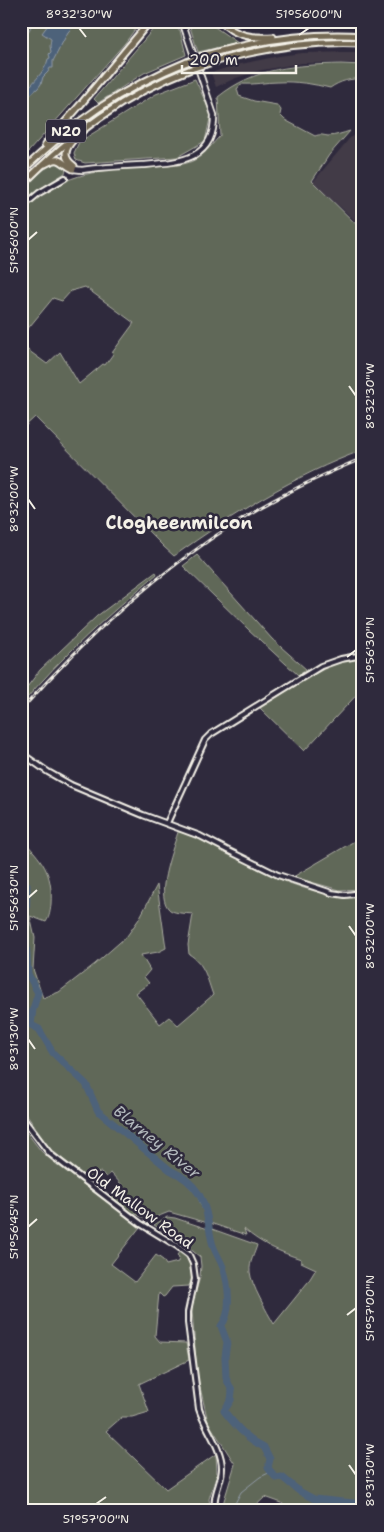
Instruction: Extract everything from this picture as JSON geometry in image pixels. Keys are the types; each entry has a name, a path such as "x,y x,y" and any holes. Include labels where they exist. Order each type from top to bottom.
{"highway":[{"path":"21,172 62,127 150,21"},
{"path":"221,21 233,31 250,37 315,35"},
{"name":"N20","path":"21,172 50,144 93,110 136,84 202,56 260,41 315,35 363,36"},
{"name":"N20","path":"21,186 55,152 85,127 127,98 191,69 243,54 295,45 363,43"},
{"path":"73,167 66,157 66,150 68,145 85,127"},
{"path":"37,169 56,159 61,159 73,167"}],"main road":[{"path":"73,167 89,169 177,162 193,156 205,146 213,130 214,115 182,22"}],"street":[{"path":"21,208 39,192 65,178"},
{"path":"167,823 205,740 211,734 321,666 341,658 363,655"},
{"path":"21,753 71,785 200,836 278,875 315,889 345,895 363,893"},
{"name":"Old Mallow Road","path":"21,1116 50,1154 141,1224 184,1251 193,1264 195,1278 188,1312 188,1323 199,1410 220,1455 222,1468 215,1498 216,1511"}],"shaded area":[{"path":"363,52 363,63 302,63 257,71 216,87 211,73 232,66 279,56 302,53"},
{"path":"363,127 363,228 313,182 349,139"}],"green space":[{"path":"21,21 141,21 125,43 21,160"},
{"path":"160,21 180,30 186,55 144,73 98,103 94,99"},
{"path":"188,21 206,21 238,43 198,52"},
{"path":"341,64 363,65 363,79 346,80 330,88 304,83 273,82 241,84 237,89 239,96 277,105 281,110 280,115 285,120 315,136 333,136 350,131 329,155 312,181 363,231 363,450 289,483 219,525 174,556 35,417 21,430 21,345 47,364 60,352 79,384 103,364 105,365 134,323 85,287 71,291 62,301 53,298 21,337 21,215 37,198 65,181 78,176 106,170 181,165 198,158 220,136 218,97 246,79 292,67"},
{"path":"195,79 211,114 205,141 177,157 85,163 76,160 74,153 79,142 156,94"},
{"path":"58,162 66,168 65,173 21,202 21,192 43,171"},
{"path":"197,555 272,639 307,670 298,675 183,566"},
{"path":"156,572 157,574 69,653 21,705 21,695 40,670 97,616"},
{"path":"363,656 363,688 304,751 260,708 326,668 325,666"},
{"path":"179,829 268,874 292,884 315,891 339,895 363,895 363,1511 286,1511 282,1503 265,1497 250,1511 227,1511 223,1504 235,1464 208,1422 197,1374 192,1310 200,1277 200,1257 154,1225 167,1217 175,1218 208,1229 212,1235 212,1229 257,1245 250,1265 251,1277 274,1324 308,1282 316,1269 301,1262 301,1259 264,1243 244,1229 246,1235 210,1223 200,1197 181,1175 197,1195 208,1223 169,1212 149,1220 131,1212 110,1195 122,1185 111,1173 106,1177 101,1172 97,1173 95,1178 98,1182 96,1185 50,1149 21,1110 21,883 26,885 27,974 37,993 31,1012 30,1026 39,1030 51,1054 86,1085 94,1104 96,1102 88,1085 54,1052 41,1028 32,1025 34,1010 40,993 30,973 28,883 21,879 21,838 45,867 50,883 51,904 46,922 30,916 35,938 33,969 43,998 59,992 127,936 139,919 157,885 166,948 158,952 141,955 150,970 144,977 149,983 136,993 160,1024 169,1017 178,1025 213,995 202,967 189,954 188,945 193,914 170,910 165,901 164,880"},
{"path":"363,836 363,889 340,890 293,877"},
{"path":"21,1125 41,1151 51,1160 140,1227 111,1264 135,1282 156,1255 166,1265 178,1262 179,1257 177,1255 180,1251 191,1267 192,1276 189,1286 172,1287 163,1297 159,1293 155,1336 160,1342 186,1343 189,1360 139,1384 149,1412 132,1417 122,1417 106,1431 166,1489 216,1454 217,1474 209,1499 211,1511 21,1511"}],"water":[{"path":"51,21 78,21 68,32 53,61 53,68 50,68 43,77 38,88 21,103 21,95 41,73 50,58 51,39 42,33"}],"waterway":[{"path":"21,45 34,21"},
{"name":"Blarney River","path":"21,881 27,885 26,936 28,974 38,993 31,1025 39,1029 53,1053 86,1084 98,1111 170,1170 190,1183 199,1194 204,1206 213,1245 223,1267 228,1289 227,1313 221,1326 227,1342 225,1357 226,1378 232,1391 231,1400 224,1411 247,1436 264,1447 270,1459 268,1468 276,1478 282,1477 299,1491 314,1499 363,1504"},
{"path":"231,1511 241,1492 260,1477 271,1472"}],"railway":[{"path":"21,710 96,632 178,562 268,503 315,479 363,458"}],"district":[{"name":"Clogheenmilcon","path":"179,523"}]}
